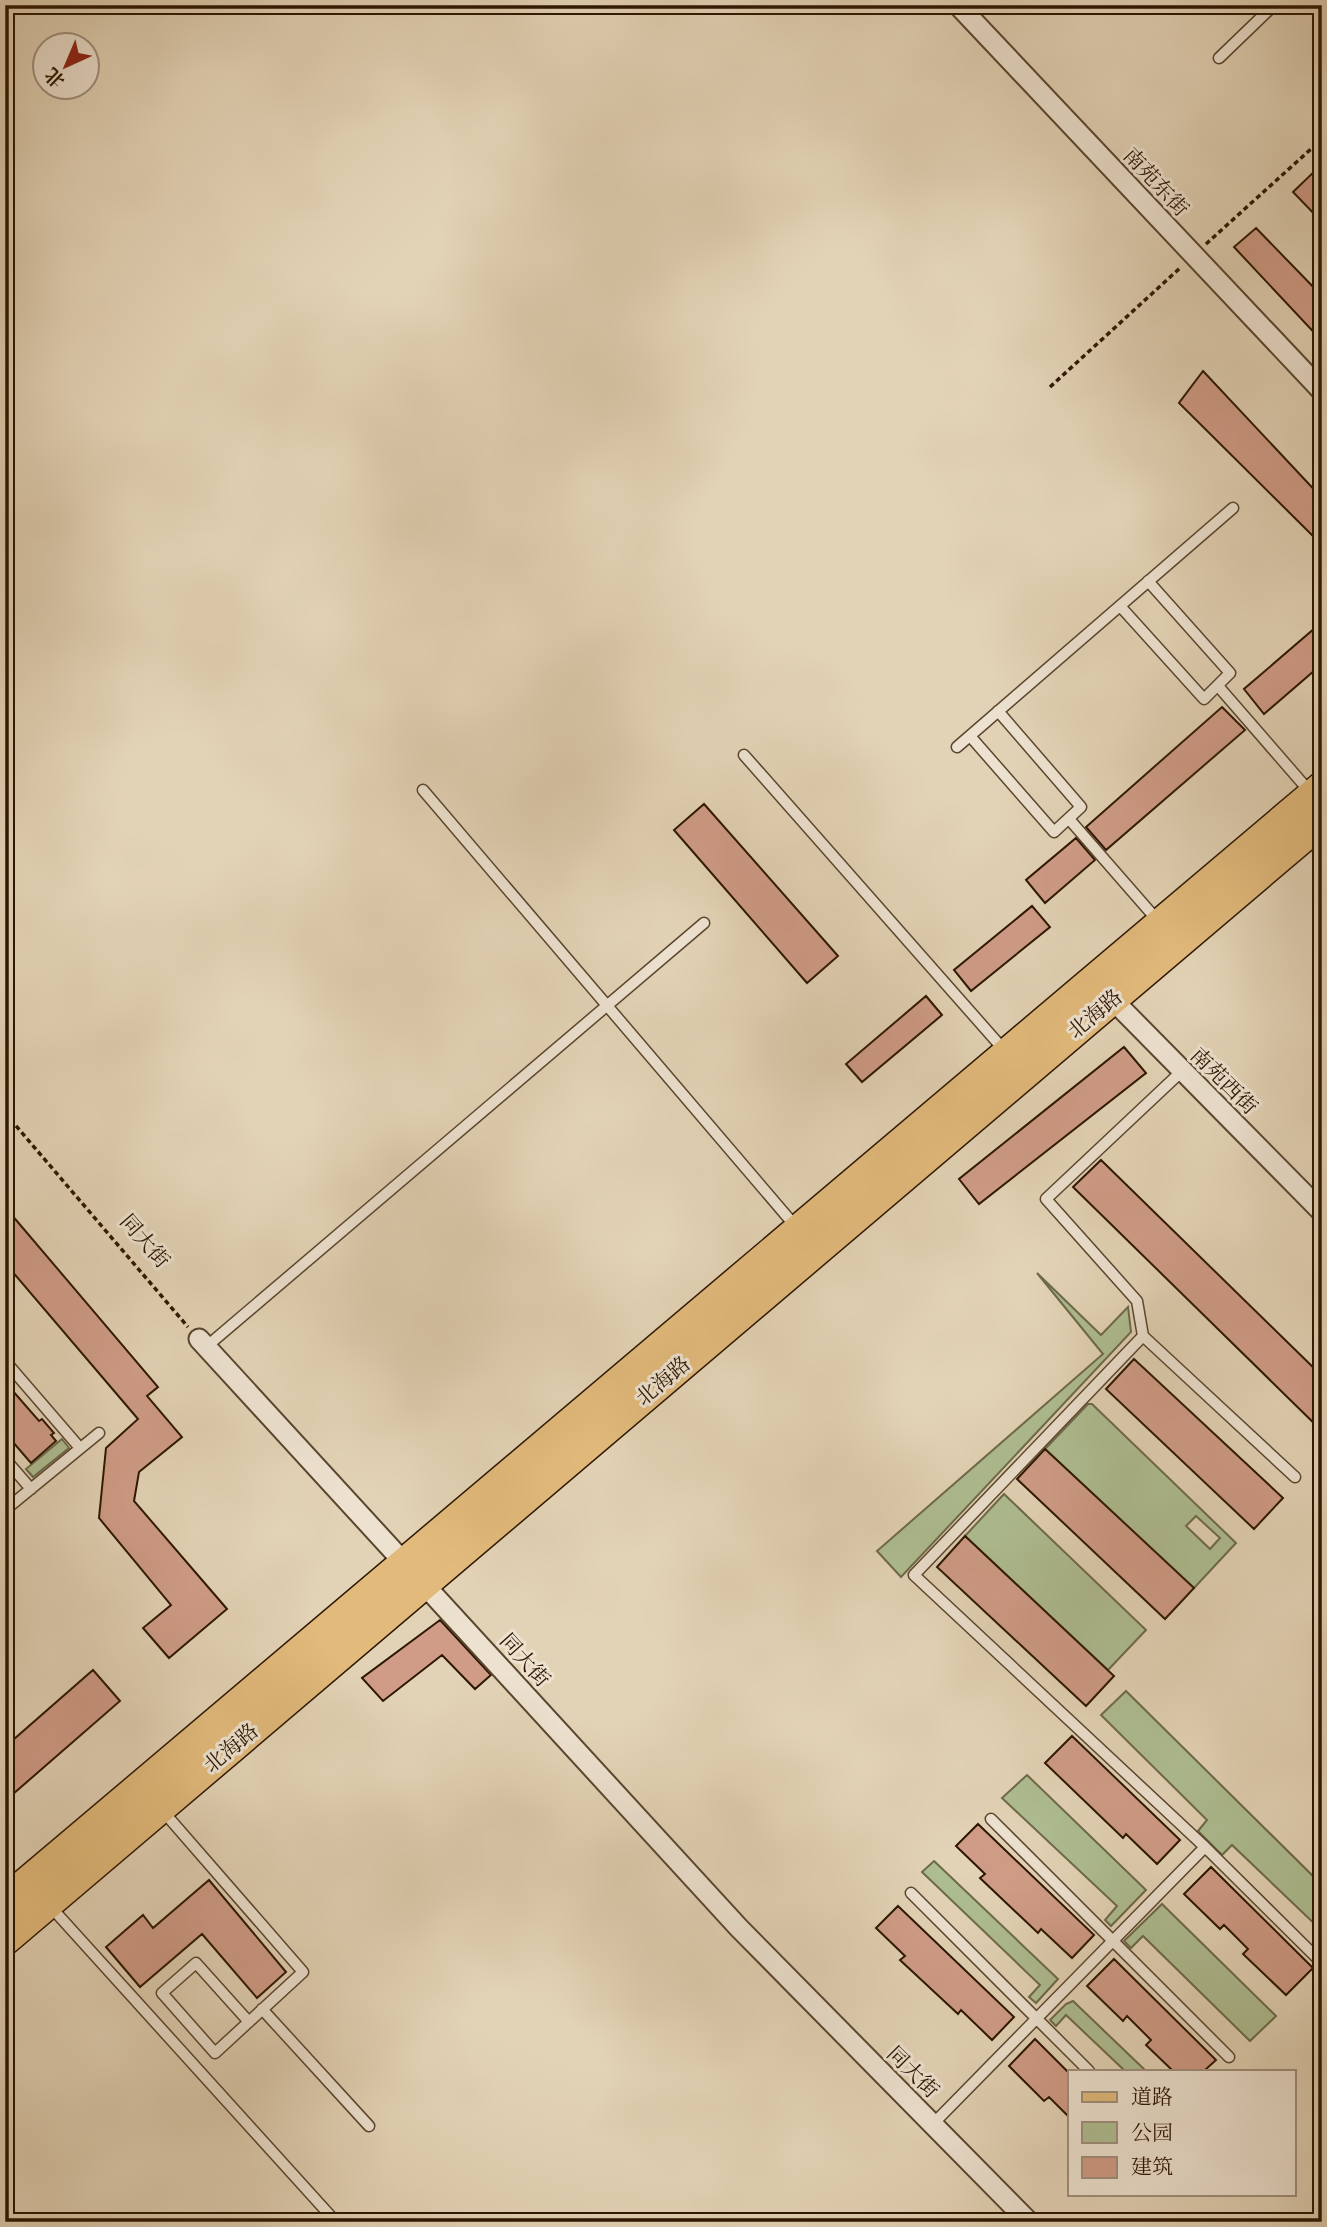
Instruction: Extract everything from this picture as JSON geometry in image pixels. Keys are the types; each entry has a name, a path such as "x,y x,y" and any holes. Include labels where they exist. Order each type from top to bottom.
{"main road":[{"name":"北海路","path":"808,1240 1007,1054 1103,990 1161,924 1319,801"},
{"name":"北海路","path":"5,1901 414,1574 1103,990 1319,801"},
{"name":"北海路","path":"8,1933 48,1904 161,1808 414,1574"}],"street":[{"name":"南苑东街","path":"958,5 1322,391"},
{"name":"南苑西街","path":"1103,990 1322,1212"},
{"name":"同大街","path":"202,1343 739,1928 1029,2222"}],"lane":[{"path":"1219,58 1274,5"},
{"path":"957,747 1233,508"},
{"path":"1120,606 1204,699 1230,673 1148,581"},
{"path":"1218,686 1319,801"},
{"path":"970,736 1054,832 1069,819 1081,807 998,711"},
{"path":"744,755 1007,1054"},
{"path":"422,790 808,1240"},
{"path":"1069,819 1161,924"},
{"path":"202,1343 704,923"},
{"path":"1182,1071 1046,1199 1138,1301 1143,1336 1295,1477"},
{"path":"1143,1336 914,1575 1205,1847 1321,1962"},
{"path":"5,1362 80,1448"},
{"path":"5,1510 99,1433"},
{"path":"5,1459 31,1489"},
{"path":"161,1808 303,1972 262,2009 249,2022 215,2053 162,1993 196,1963 249,2022"},
{"path":"990,1819 1229,2057"},
{"path":"933,2124 1205,1847"},
{"path":"911,1893 1088,2070"},
{"path":"48,1904 336,2222"},
{"path":"262,2009 369,2126"}],"path":[{"name":"同大街","path":"5,1114 202,1343"}],"green space":[{"path":"1037,1273 1101,1335 1128,1307 1131,1332 901,1577 877,1551 1103,1354"},
{"path":"1088,1404 1092,1404 1236,1543 1194,1588 1045,1449","holes":["1196,1516 1220,1538 1210,1549 1186,1526"]},
{"path":"62,1439 69,1448 33,1477 26,1469"},
{"path":"1004,1494 1146,1630 1108,1670 965,1536"},
{"path":"1126,1691 1322,1885 1322,1931 1232,1845 1222,1855 1198,1831 1207,1820 1101,1715"},
{"path":"1027,1775 1146,1890 1111,1926 1105,1920 1117,1906 1002,1798"},
{"path":"934,1861 1058,1979 1036,2003 1029,1997 1040,1985 922,1872"},
{"path":"1162,1904 1276,2016 1250,2041 1143,1936 1131,1948 1124,1941"},
{"path":"1073,2001 1145,2070 1124,2070 1066,2015 1056,2026 1050,2020 1066,2004"}],"building":[{"path":"1322,164 1322,222 1293,192"},
{"path":"1256,228 1322,296 1322,341 1234,247"},
{"path":"1203,371 1322,498 1322,545 1179,403"},
{"path":"1322,622 1322,664 1264,714 1244,689"},
{"path":"1222,707 1245,730 1106,850 1086,827"},
{"path":"704,804 838,956 807,983 674,830"},
{"path":"1076,838 1095,860 1045,903 1026,880"},
{"path":"1032,906 1050,927 971,991 954,970"},
{"path":"926,996 942,1015 862,1082 846,1064"},
{"path":"1124,1047 1146,1073 979,1204 959,1179"},
{"path":"1101,1160 1322,1376 1322,1431 1073,1187"},
{"path":"5,1207 158,1387 147,1396 182,1437 139,1472 134,1501 227,1609 169,1658 143,1628 171,1605 99,1518 106,1448 138,1419 5,1263"},
{"path":"1134,1359 1283,1498 1254,1529 1106,1389"},
{"path":"5,1382 39,1421 42,1419 54,1433 51,1435 56,1441 31,1463 5,1433"},
{"path":"1045,1449 1194,1588 1165,1619 1017,1479"},
{"path":"965,1536 1114,1676 1086,1706 937,1567"},
{"path":"440,1620 491,1675 475,1689 442,1655 383,1701 362,1678"},
{"path":"93,1670 120,1701 5,1801 5,1747"},
{"path":"1072,1736 1180,1840 1157,1864 1126,1834 1123,1838 1045,1763"},
{"path":"978,1824 1094,1935 1072,1958 1041,1929 1038,1933 980,1878 985,1874 956,1846"},
{"path":"1211,1867 1313,1968 1286,1995 1243,1954 1248,1949 1224,1925 1220,1929 1184,1894"},
{"path":"209,1880 286,1972 257,1998 202,1934 140,1987 106,1947 143,1915 153,1928"},
{"path":"898,1906 1014,2017 992,2040 961,2010 958,2014 900,1960 905,1956 876,1928"},
{"path":"1114,1959 1216,2060 1205,2070 1172,2070 1146,2045 1151,2040 1127,2016 1123,2021 1087,1986"},
{"path":"1035,2039 1068,2072 1068,2116 1049,2097 1044,2101 1009,2066"}]}
